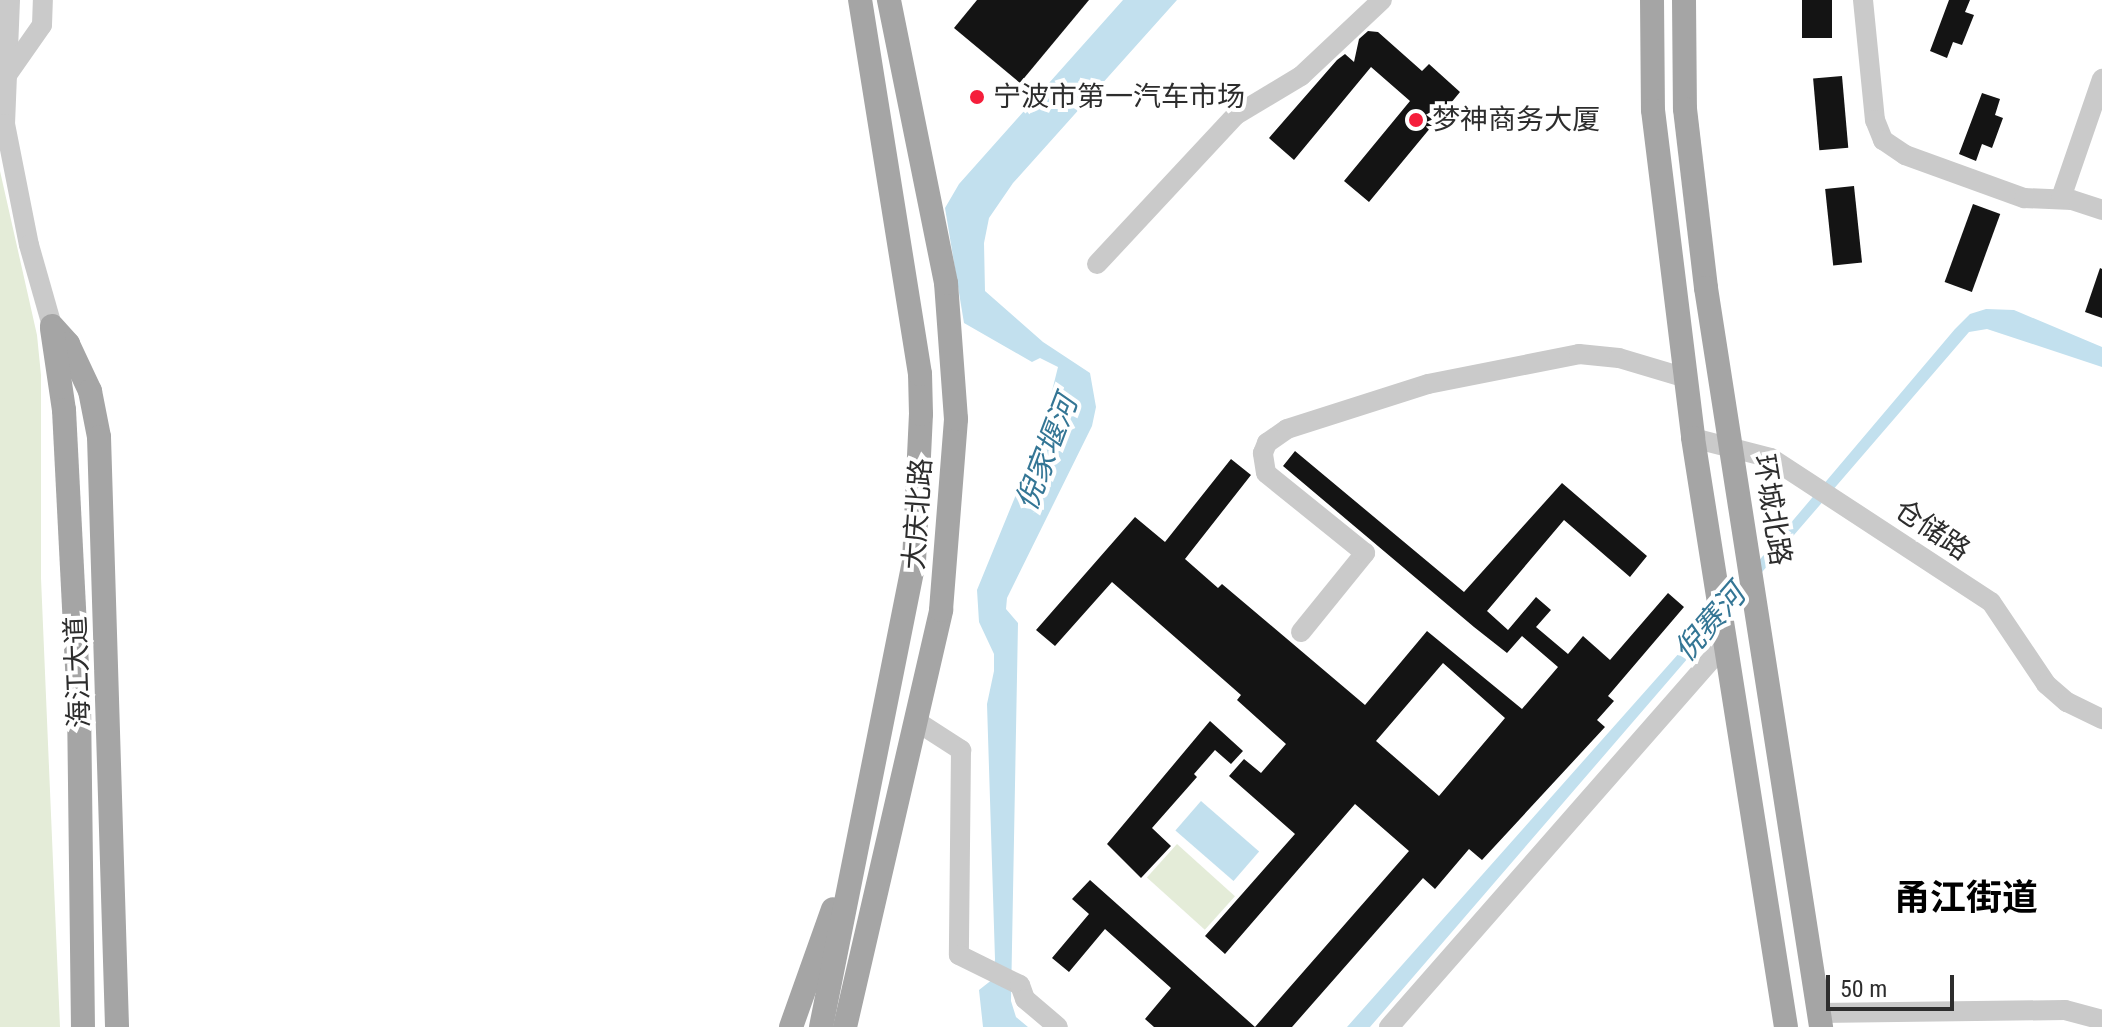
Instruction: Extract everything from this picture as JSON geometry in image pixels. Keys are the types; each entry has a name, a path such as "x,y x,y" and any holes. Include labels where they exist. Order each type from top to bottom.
{"main road":[{"name":"大庆北路","path":"821,1027 852,887 914,562 921,414 918,359 860,0"},
{"name":"大庆北路","path":"845,1027 941,610 956,386 946,283 889,0"},
{"path":"1652,0 1653,110 1693,438 1786,1027"},
{"name":"环城北路","path":"1684,0 1685,109 1732,448 1820,1020"},
{"name":"海江大道","path":"52,326 64,410 79,702 83,1027"},
{"name":"海江大道","path":"52,326 68,344 90,391 99,437 117,1027"},
{"name":"大庆北路","path":"791,1027 830,915 838,898 852,887"}],"street":[{"name":"海江大道","path":"10,0 7,75 10,157 52,326"},
{"path":"7,75 42,25 43,0"},
{"path":"1097,264 1236,115 1301,76 1382,0"},
{"path":"1863,0 1875,120 1883,140 1905,155 2024,198 2061,198 2102,210"},
{"path":"2061,198 2102,79"},
{"path":"1301,632 1365,553 1262,465 1267,443 1287,429 1428,384 1579,354 1619,358 1686,378"},
{"name":"仓储路","path":"1693,438 1771,458 1991,602 2046,684 2067,702 2102,719"},
{"path":"1389,1027 1725,644"},
{"path":"916,721 961,750 959,955 1020,985 1025,999 1058,1027"},
{"path":"1820,1020 2065,1010 2102,1020"}],"green space":[{"path":"0,171 37,335 41,375 41,578 60,1027 0,1027"},
{"path":"1177,844 1235,896 1205,930 1147,877"}],"water":[{"name":"倪家堰河","path":"1123,0 1177,0 1013,183 989,218 984,243 985,291 1043,342 1090,373 1096,407 1092,426 1007,598 1006,609 1018,623 1011,1001 1016,1017 1028,1027 983,1027 979,990 993,979 995,959 987,704 994,654 979,622 977,590 1042,431 1058,367 1040,358 1032,362 964,323 945,208 959,184"},
{"name":"倪赛河","path":"1986,309 2014,310 2102,347 2102,367 1987,329 1969,332 1370,1027 1347,1027 1712,616 1955,329 1970,314"},
{"path":"1201,801 1259,852 1234,881 1175,830"}],"building":[{"path":"977,0 1089,0 1020,83 954,28"},
{"path":"1802,0 1832,0 1832,38 1802,38"},
{"path":"1949,0 1970,0 1965,12 1974,15 1962,45 1953,42 1947,58 1930,51"},
{"name":"梦神商务大厦","path":"1368,31 1378,32 1422,71 1429,64 1460,92 1369,202 1344,181 1410,101 1371,67 1294,160 1269,138 1337,60 1345,54 1354,62 1359,39"},
{"path":"1842,76 1848,148 1819,150 1813,79"},
{"path":"1982,93 2000,99 1995,115 2003,118 1992,148 1982,144 1976,161 1959,154"},
{"path":"1854,186 1862,263 1833,266 1825,189"},
{"path":"1973,204 2000,214 1972,292 1945,282"},
{"path":"2102,269 2102,318 2085,312"},
{"path":"1295,451 1464,592 1562,483 1647,556 1630,577 1564,520 1487,611 1508,630 1536,597 1551,610 1536,627 1568,654 1583,636 1610,660 1668,593 1684,607 1608,696 1614,701 1597,720 1605,727 1482,860 1469,849 1435,889 1423,878 1292,1027 1255,1027 1409,851 1355,804 1225,954 1205,936 1295,834 1229,776 1244,759 1261,773 1286,744 1237,700 1241,695 1112,582 1055,646 1036,630 1135,517 1165,542 1231,459 1251,475 1185,559 1218,588 1222,584 1365,705 1427,631 1522,709 1558,667 1522,636 1507,653 1283,466","holes":["1443,663 1505,718 1439,796 1376,741"]},
{"path":"1210,721 1243,751 1231,764 1215,750 1194,774 1197,777 1152,828 1171,846 1141,878 1107,844"},
{"path":"1090,880 1255,1027 1154,1027 1145,1019 1171,988 1105,929 1069,972 1052,958 1089,914 1072,899"}],"place":[{"name":"宁波市第一汽车市场","path":"977,97"},
{"name":"梦神商务大厦","path":"1416,120"}],"district":[{"name":"甬江街道","path":"1966,899"}]}
